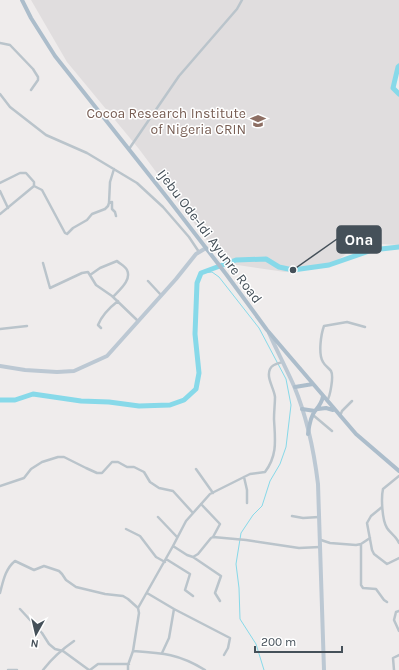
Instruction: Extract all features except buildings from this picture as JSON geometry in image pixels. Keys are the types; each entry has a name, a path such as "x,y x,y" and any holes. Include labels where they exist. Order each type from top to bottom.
{"main road":[{"name":"Ijebu Ode-Idi Ayunre Road","path":"22,0 49,48 214,258 266,330 339,416 356,434 399,471"},
{"path":"0,366 25,370 57,372 74,371 107,356 198,252 206,248"},
{"path":"266,330 294,387 302,409 314,455 320,517 324,670"},
{"path":"294,387 313,384"},
{"path":"308,434 315,412 321,404 322,396"},
{"path":"302,409 315,412 326,408 335,411"}],"street":[{"path":"128,149 179,76 237,9 242,0"},
{"path":"0,43 10,45 33,68 38,80 31,90"},
{"path":"0,95 10,108 46,135 87,153 137,183 163,207 189,237 198,252"},
{"path":"114,169 110,182 110,202 112,202 112,209 116,212 116,216"},
{"path":"0,183 20,173 26,172 34,182 34,186"},
{"path":"34,186 42,190 65,233 67,234 73,228 87,220 92,214 105,209 110,202"},
{"path":"0,214 34,186"},
{"path":"0,191 8,208"},
{"path":"90,275 100,268 117,261 125,268 128,271 126,283 113,297"},
{"path":"43,263 50,288 82,273 88,272 96,285 113,297 138,320"},
{"path":"148,281 161,295"},
{"path":"101,328 98,325 105,312 118,302"},
{"path":"327,401 330,396 330,387 333,379 331,371 322,362 321,339 324,326 347,322 365,326"},
{"path":"0,328 26,326"},
{"path":"138,608 186,521 201,504 213,493 250,474 265,472 274,454 276,445 275,396 269,376 270,369 275,364 281,362"},
{"path":"339,416 352,401"},
{"path":"315,412 332,431"},
{"path":"0,486 24,478 36,465 58,457 64,456 76,464 97,472 102,472 112,462 118,462 127,467 134,467 144,472 150,482 159,488 173,491 193,513"},
{"path":"196,469 213,493"},
{"path":"399,476 383,489 382,507 386,527 394,534 399,543"},
{"path":"244,477 247,490 247,503"},
{"path":"193,557 198,554 213,537 220,524 201,504"},
{"path":"382,507 371,516 367,523 374,554 387,564 399,558"},
{"path":"292,516 303,518 320,517"},
{"path":"158,517 177,537"},
{"path":"126,529 140,536 156,557 165,560 190,574 185,590 193,596"},
{"path":"213,537 246,540 299,548 321,547"},
{"path":"321,540 341,544 361,544 370,538"},
{"path":"361,544 361,585 363,588 376,589 387,602"},
{"path":"173,546 193,557 221,576 215,593 220,601"},
{"path":"0,593 3,580 10,565 15,561 34,570 44,566 55,570 61,573 66,580 76,587 105,594 122,596 130,600 138,608 139,613 133,651 128,670"},
{"path":"147,593 230,638 228,648 224,655"},
{"path":"20,609 42,632 49,644 55,649 63,651 89,670 98,664 129,664"},
{"path":"162,653 169,638 174,609"},
{"path":"399,611 396,612 394,618 399,631"},
{"path":"43,670 58,652 63,651 74,641"},
{"path":"133,651 162,653 181,657 205,670"},
{"path":"394,670 393,658 399,655"},
{"path":"8,670 17,670"}],"shaded area":[{"name":"Cocoa Research Institute of Nigeria CRIN","path":"31,0 399,0 399,70 393,88 399,94 399,245 360,243 329,267 285,272 224,263 139,149 67,62"}],"waterway":[{"path":"399,66 393,88 399,94"},
{"path":"0,400 15,400 33,394 81,401 109,402 139,406 170,405 184,400 196,389 199,373 195,334 197,283 201,273 236,260 266,259 279,267 293,270 329,265 372,250 399,247"},
{"path":"201,273 212,272 219,277 259,328 286,379 291,405 286,447 280,464 270,481 262,506 253,515 241,533 236,564 239,588 240,619 256,644 264,670"}],"place":[{"name":"Cocoa Research Institute of Nigeria CRIN","path":"258,121"},
{"name":"Ona","path":"293,270"}]}
